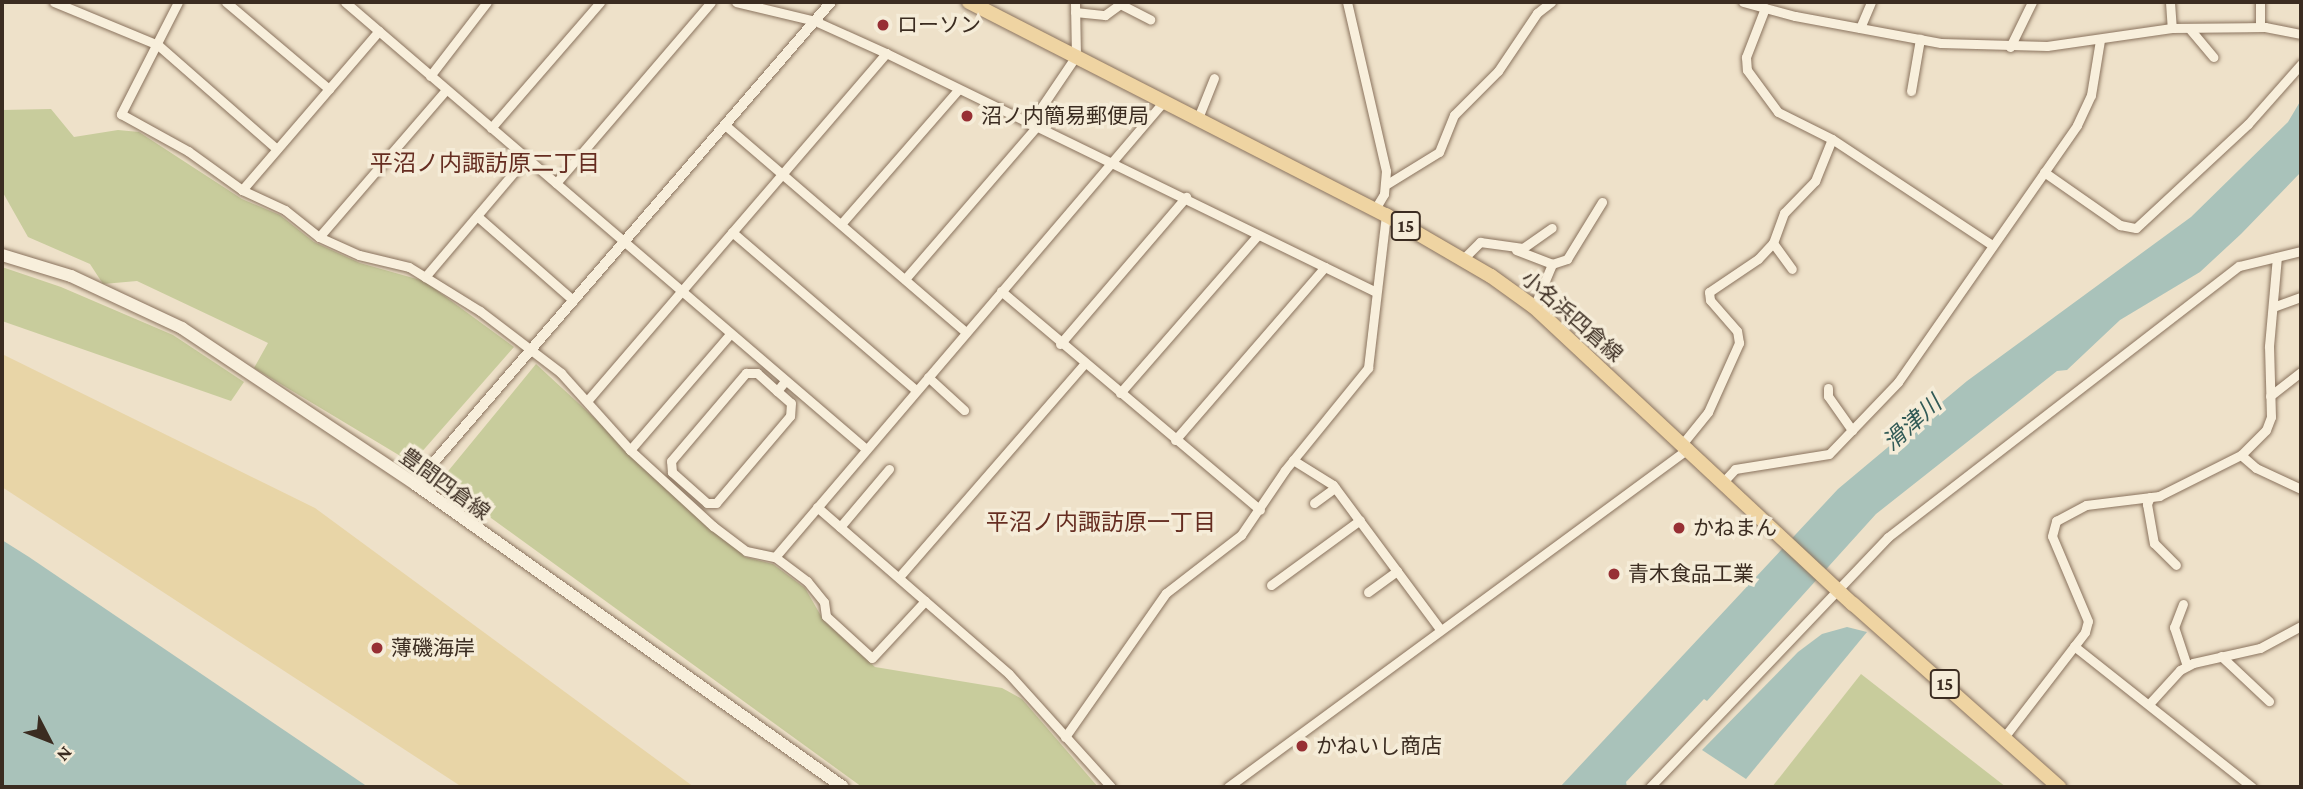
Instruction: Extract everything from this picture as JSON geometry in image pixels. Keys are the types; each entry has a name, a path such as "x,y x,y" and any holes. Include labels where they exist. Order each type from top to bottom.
{"main road":[{"name":"小名浜四倉線","path":"969,2 1381,212 1464,258 1534,307 1834,585 2059,787"},
{"name":"豊間四倉線","path":"2,255 71,276 183,328 415,484 843,787"}],"street":[{"path":"54,2 158,45 277,149"},
{"path":"178,2 121,114 188,151 242,190 285,210 320,237 359,254 409,267 480,312 561,373 630,450 746,551 775,557 807,580 824,602 826,616 872,658 925,601"},
{"path":"226,2 329,89"},
{"path":"345,2 866,449"},
{"path":"430,76 487,2"},
{"path":"491,128 600,2"},
{"path":"556,183 711,2"},
{"path":"736,2 815,21 886,53 958,90 1112,160 1257,236 1376,292"},
{"path":"415,484 831,2"},
{"path":"1065,737 1166,593 1241,535 1293,460 1368,368 1381,212 1387,184 1347,2"},
{"path":"1387,184 1439,152 1454,115 1498,71 1536,13 1551,2"},
{"path":"1743,2 1920,40 2010,47 2100,40 2172,28 2260,27 2301,34"},
{"path":"1860,28 1871,2"},
{"path":"2010,47 2032,2"},
{"path":"2170,2 2172,28"},
{"path":"2260,2 2260,27"},
{"path":"905,279 1033,125 1076,56 1075,7 1105,15 1120,4 1150,19"},
{"path":"1765,8 1746,57 1747,70 1778,112 1832,139 1992,246"},
{"path":"2189,28 2213,57"},
{"path":"242,190 379,31"},
{"path":"1910,91 1920,40"},
{"path":"1724,481 1735,469 1818,459 1852,430 1898,382 2044,172 2091,95 2100,40"},
{"path":"587,401 886,53"},
{"path":"2044,172 2120,225 2136,228 2248,124 2301,64"},
{"path":"1198,118 1214,78"},
{"path":"320,237 446,90"},
{"path":"841,224 958,90"},
{"path":"775,557 1164,101"},
{"path":"725,125 966,332"},
{"path":"1228,787 1686,445 1708,412 1739,343 1737,331 1710,300 1709,292 1758,259 1773,243 1784,213 1807,194 1821,171 1832,139"},
{"path":"425,277 526,158"},
{"path":"1060,344 1186,197"},
{"path":"1464,258 1480,243 1515,250 1552,264 1567,259 1602,202"},
{"path":"477,216 573,300"},
{"path":"1515,250 1552,228"},
{"path":"732,232 916,390"},
{"path":"1120,393 1257,236"},
{"path":"1773,243 1793,269"},
{"path":"1650,787 1834,585 1888,537 2239,266 2301,251"},
{"path":"2005,736 2074,646 2088,621 2052,528 2086,505 2150,497 2241,455 2266,430 2277,257"},
{"path":"1534,307 1552,264"},
{"path":"1175,440 1325,267"},
{"path":"1001,291 1060,344 1260,510"},
{"path":"2273,307 2301,297"},
{"path":"630,450 730,334"},
{"path":"899,577 1084,364"},
{"path":"746,373 757,373 777,391 790,403 790,415 716,503 707,503 672,472 671,461 746,373"},
{"path":"928,377 964,410"},
{"path":"2270,396 2299,379"},
{"path":"777,391 785,381"},
{"path":"1828,388 1828,396 1852,430"},
{"path":"2241,455 2256,468 2301,489"},
{"path":"1293,460 1335,488 1440,629"},
{"path":"840,527 889,470"},
{"path":"1314,503 1335,488"},
{"path":"2150,497 2147,504 2154,543 2176,565"},
{"path":"817,507 1009,674 1111,787"},
{"path":"1271,585 1360,520"},
{"path":"1368,592 1397,571"},
{"path":"2183,604 2174,626 2187,666"},
{"path":"2148,704 2187,666 2260,648 2301,627"},
{"path":"2074,646 2252,787"},
{"path":"2221,656 2269,701"}],"green space":[{"path":"51,109 74,137 118,130 139,132 242,199 280,215 314,242 360,263 424,281 514,347 412,463 254,368 268,343 137,281 103,284 90,264 28,237 2,191 2,110"},
{"path":"2,267 61,287 173,335 244,382 231,401 2,321"},
{"path":"536,364 745,557 773,564 805,588 824,621 875,667 1002,688 1022,699 1098,787 862,787 440,481"},
{"path":"1861,674 2006,787 1772,787"}],"sand":[{"name":"薄磯海岸","path":"2,354 315,508 694,787 462,787 2,487"}],"water":[{"path":"2301,100 2301,172 2241,234 2200,272 2120,320 2067,370 2057,371 1876,514 1707,701 1704,699 1626,782 1627,787 1560,787 1838,489 1967,381 2191,217 2288,122"},
{"path":"2,540 29,557 368,787 2,787"},
{"path":"1847,627 1867,632 1746,779 1702,750 1798,652 1822,634"}],"place":[{"name":"ローソン","path":"883,25"},
{"name":"沼ノ内簡易郵便局","path":"967,116"},
{"name":"かねまん","path":"1679,528"},
{"name":"青木食品工業","path":"1614,574"},
{"name":"薄磯海岸","path":"377,648"},
{"name":"かねいし商店","path":"1302,746"}],"district":[{"name":"平沼ノ内諏訪原二丁目","path":"485,163"},
{"name":"平沼ノ内諏訪原一丁目","path":"1101,522"}],"water label":[{"name":"滑津川","path":"1912,423"}]}
